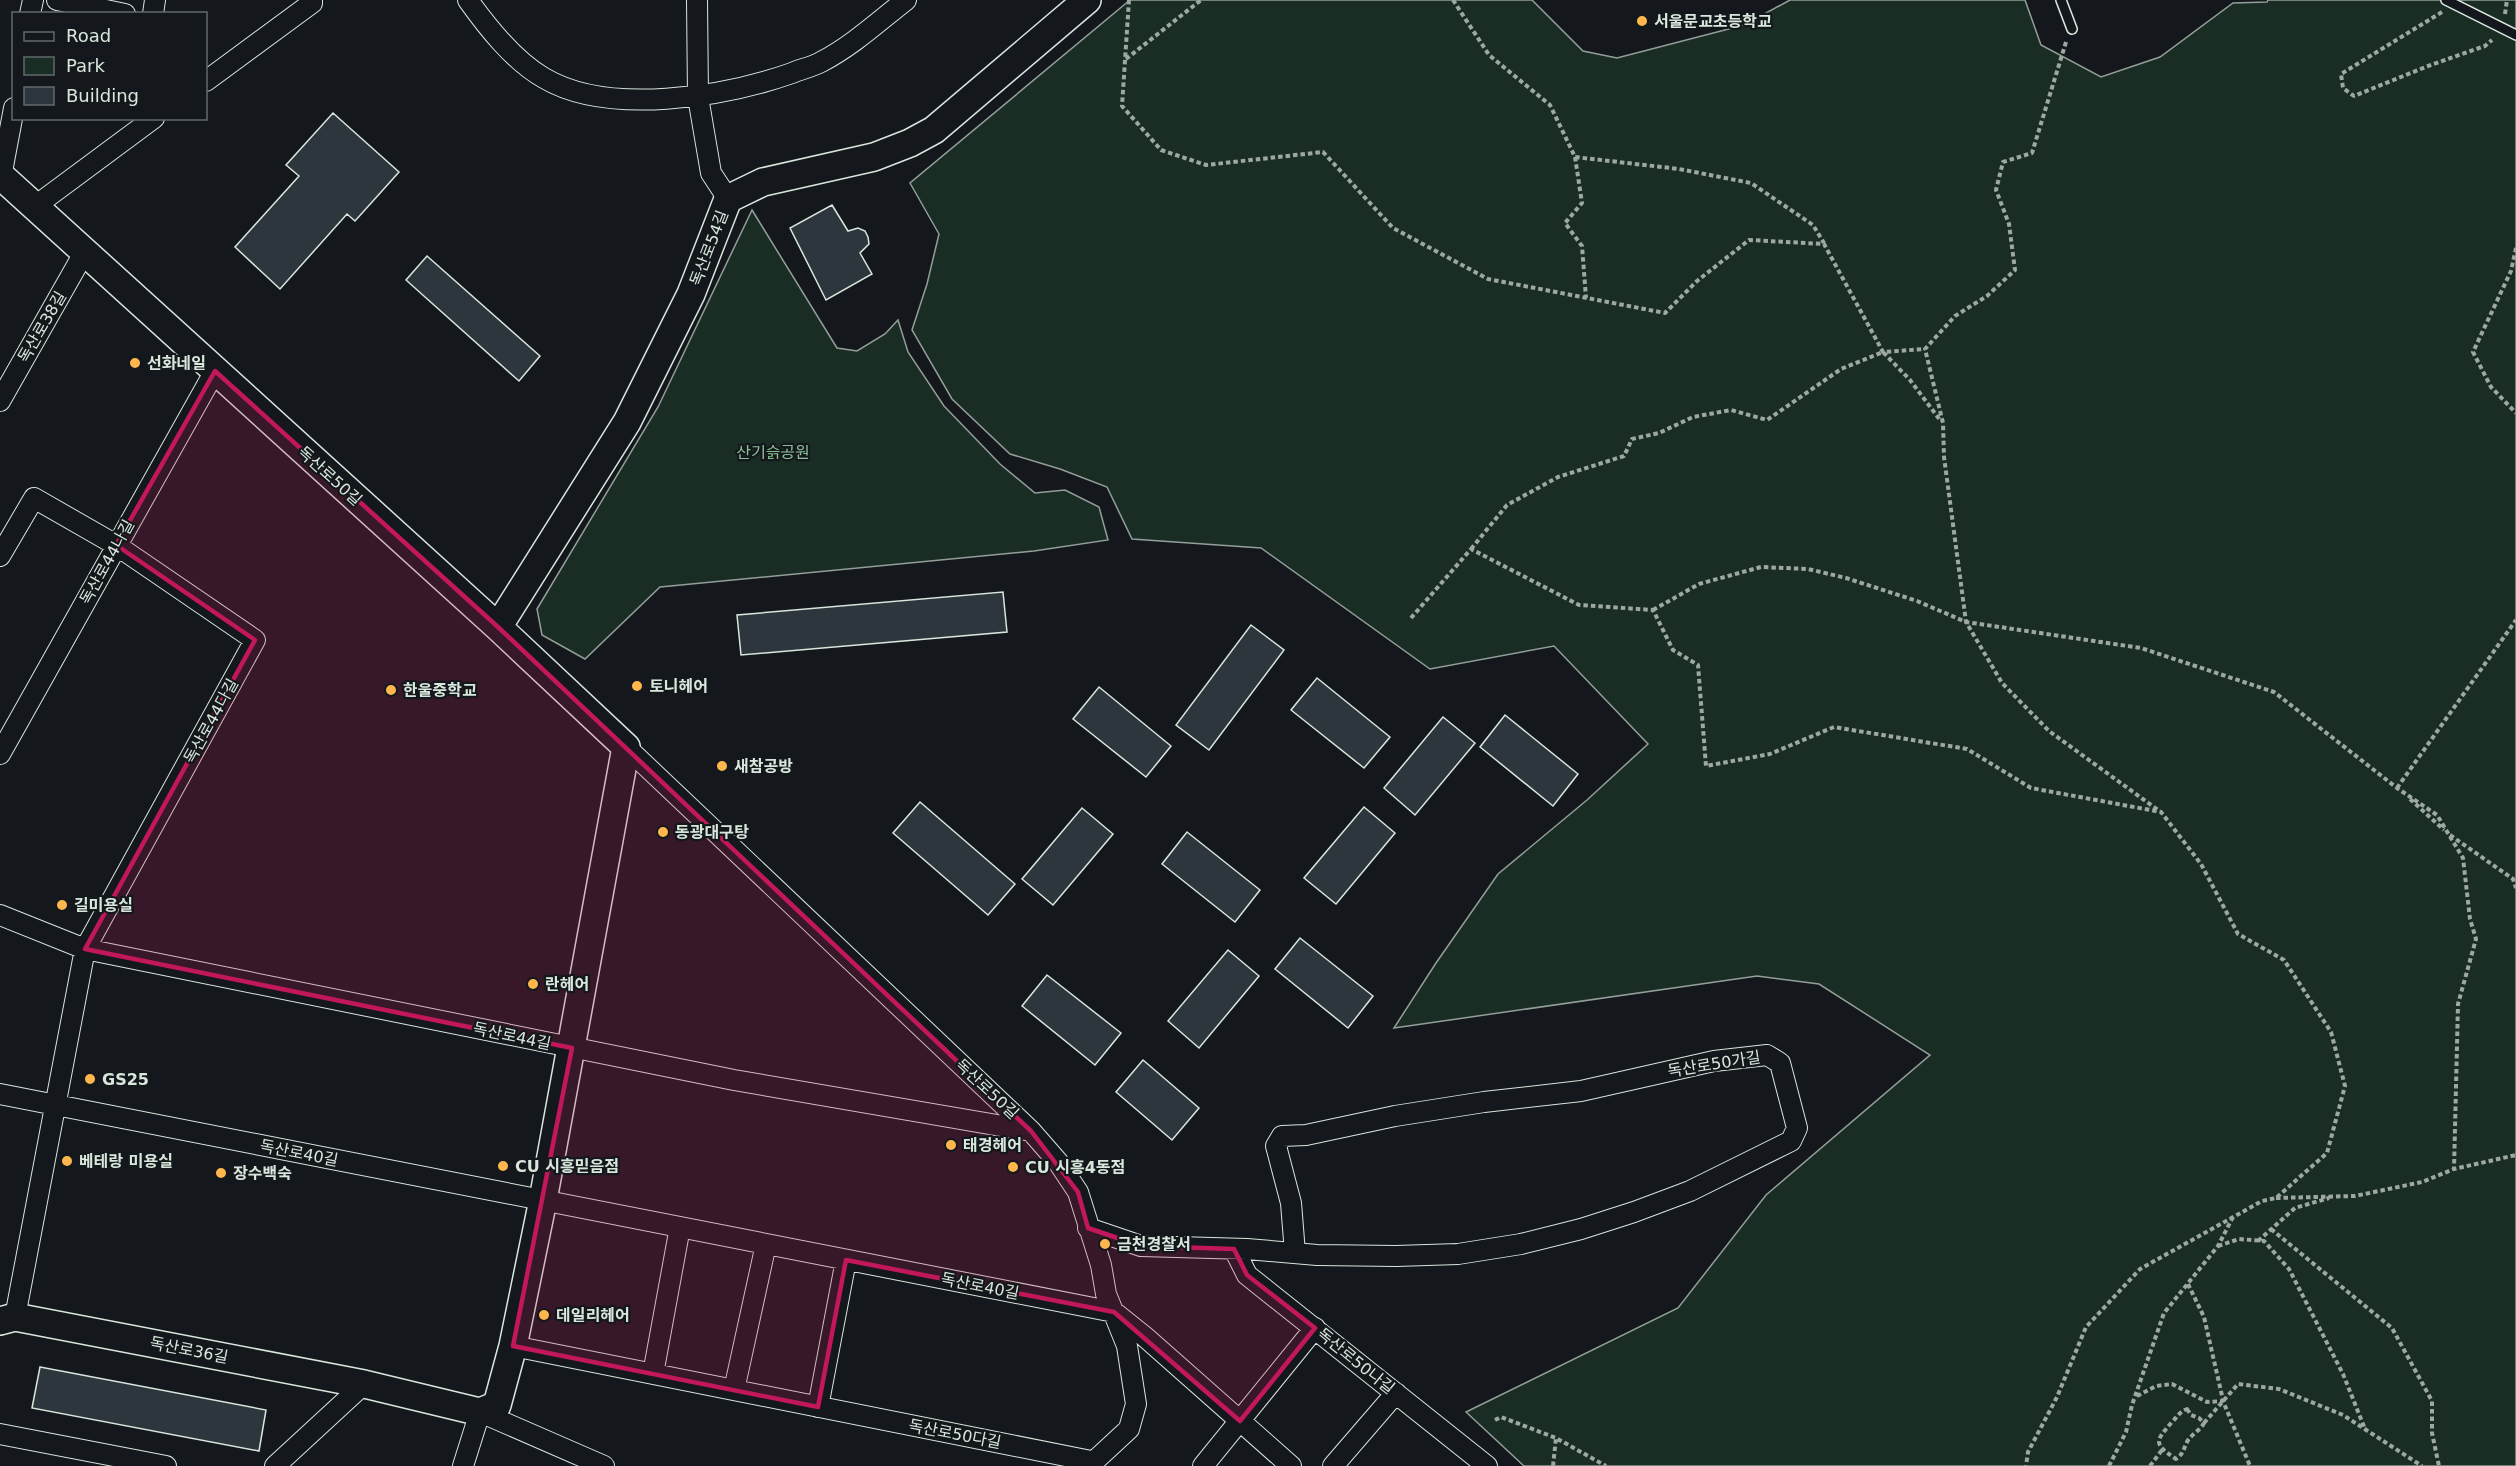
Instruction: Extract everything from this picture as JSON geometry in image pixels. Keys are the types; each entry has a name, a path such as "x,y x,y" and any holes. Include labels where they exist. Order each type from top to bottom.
{"street":[{"path":"57,0 115,12"},
{"path":"468,0 515,56 543,78 572,91 619,99 698,97 756,86 821,62 906,0"},
{"path":"697,0 698,97 711,172 728,199"},
{"name":"독산로54길","path":"498,627 632,412 692,294 728,199 763,182 874,157 910,143 934,130 1088,0"},
{"path":"207,80 312,1"},
{"path":"1,176 12,118"},
{"path":"34,207 130,128 149,120"},
{"name":"독산로50길","path":"1,176 498,627 1031,1131 1058,1162 1078,1192 1101,1265 1106,1294 1114,1312"},
{"name":"독산로38길","path":"0,402 84,253"},
{"name":"독산로44나길","path":"0,754 215,371"},
{"path":"0,556 34,498 116,546"},
{"name":"독산로44다길","path":"85,949 255,640 116,546"},
{"path":"463,1466 480,1412 497,1405 513,1346 572,1048 626,747"},
{"name":"독산로44길","path":"0,915 85,949 734,1080 1031,1131"},
{"path":"56,1105 85,949"},
{"name":"독산로50가길","path":"1088,1228 1141,1246 1295,1253 1396,1256 1458,1254 1521,1244 1581,1229 1690,1191 1791,1141 1797,1128 1780,1063 1767,1055 1714,1061 1581,1091 1484,1102 1395,1116 1306,1135 1282,1136 1276,1146 1291,1203 1295,1253"},
{"name":"독산로40길","path":"0,1094 1114,1312"},
{"name":"독산로36길","path":"56,1105 8,1319 364,1384 480,1412 599,1465"},
{"path":"653,1374 680,1227"},
{"path":"734,1390 766,1244"},
{"name":"독산로50나길","path":"1234,1249 1248,1275 1396,1393 1477,1463"},
{"path":"513,1346 818,1407 846,1260"},
{"path":"1114,1312 1291,1466"},
{"name":"독산로50다길","path":"818,1407 1090,1464 1129,1430 1136,1404 1127,1346 1114,1312"},
{"path":"1203,1466 1315,1328"},
{"path":"275,1466 364,1384"},
{"path":"1333,1466 1396,1393"},
{"path":"0,1434 166,1466"}],"lane":[{"path":"2061,0 2072,29"},
{"path":"2449,3 2516,35"}],"path":[{"path":"1129,0 1122,106 1161,150 1206,165 1323,152 1393,228 1488,279 1665,313 1697,281 1749,240 1824,244"},
{"path":"1125,60 1201,0"},
{"path":"1453,0 1489,55 1550,105 1575,157 1582,203 1565,223 1582,246 1586,298"},
{"path":"2449,3 2341,74 2343,88 2354,96 2427,66 2485,46 2503,29 2507,0"},
{"path":"1411,618 1507,505 1558,477 1624,456 1632,439 1659,433 1693,417 1731,410 1767,420 1841,369 1883,352 1925,349 1955,316 1987,296 2015,270 2009,224 1996,190 2003,162 2032,153 2072,29"},
{"path":"1575,157 1679,170 1751,183 1813,225 1883,352 1910,380 1943,423"},
{"path":"2516,248 2511,271 2473,352 2491,387 2516,413"},
{"path":"1925,349 1943,423 1944,457 1966,622 2002,683 2049,731 2161,812 2201,864 2238,934 2284,960 2331,1032 2345,1086 2327,1153 2276,1198"},
{"path":"1471,549 1579,605 1653,610 1699,584 1761,567 1808,569 1846,578 1917,601 1966,622 2141,648 2274,692 2397,788 2437,815 2463,858 2470,919 2475,939 2458,1004 2454,1169"},
{"path":"1653,610 1672,650 1698,665 1706,766 1770,754 1834,727 1967,749 2031,788 2161,812"},
{"path":"2397,788 2516,620"},
{"path":"2448,833 2513,879 2516,888"},
{"path":"2026,1466 2028,1452 2057,1397 2086,1327 2140,1269 2262,1200 2355,1196 2422,1182 2454,1169 2516,1155"},
{"path":"2259,1241 2295,1208 2335,1196"},
{"path":"2109,1466 2126,1432 2132,1406 2164,1313 2218,1246 2234,1215"},
{"path":"2271,1229 2392,1328 2432,1401 2432,1432 2439,1466"},
{"path":"2218,1246 2239,1239 2264,1241 2289,1269 2343,1374 2365,1430"},
{"path":"2188,1284 2204,1317 2223,1401 2250,1466"},
{"path":"2137,1396 2156,1386 2172,1384 2207,1402 2223,1401"},
{"path":"2204,1423 2199,1418 2190,1415 2187,1409 2179,1413 2160,1434 2158,1441 2162,1449 2176,1459 2183,1453 2187,1442 2201,1429 2238,1384 2279,1389 2343,1415 2422,1466"},
{"path":"1495,1420 1501,1417 1556,1438 1606,1466"},
{"path":"1553,1466 1556,1438"},
{"path":"2151,1466 2162,1449"}],"highlighted area":[{"path":"215,371 498,627 1031,1131 1078,1192 1088,1228 1141,1246 1234,1249 1247,1275 1315,1328 1240,1421 1114,1312 846,1260 818,1407 513,1346 572,1048 85,949 255,640 116,545"}],"green space":[{"path":"1130,0 1532,0 1583,51 1617,58 1744,25 1790,0 2025,0 2041,45 2101,77 2160,57 2233,3 2267,2 2268,0 2516,0 2516,1466 1524,1466 1466,1412 1678,1308 1766,1195 1930,1055 1819,984 1757,976 1394,1028 1498,874 1587,800 1648,744 1554,646 1430,669 1261,548 1132,539 1107,487 1060,469 1010,454 952,399 912,330 927,284 939,234 910,183"},
{"name":"산기슭공원","path":"752,210 837,348 857,351 885,334 898,320 908,352 944,406 1000,464 1035,493 1065,490 1099,507 1108,540 1034,551 660,587 585,659 542,635 537,609 658,407"}],"building":[{"path":"333,113 399,172 355,221 347,214 280,289 235,247 299,176 286,165"},
{"path":"832,205 848,231 858,228 865,231 869,244 860,253 872,274 826,300 790,228"},
{"path":"427,256 540,356 519,381 406,280"},
{"path":"1003,592 1007,632 741,655 737,615"},
{"path":"1251,625 1284,650 1209,750 1176,725"},
{"path":"1317,678 1390,737 1364,768 1291,710"},
{"path":"1099,687 1171,746 1146,777 1073,719"},
{"path":"1505,715 1578,774 1553,806 1480,747"},
{"path":"1443,717 1475,743 1415,815 1384,788"},
{"path":"920,802 1015,884 988,915 893,833"},
{"path":"1364,807 1395,833 1336,904 1304,878"},
{"path":"1082,808 1113,834 1053,905 1022,879"},
{"path":"1187,832 1260,890 1235,922 1162,864"},
{"path":"1300,938 1373,996 1348,1028 1275,969"},
{"path":"1228,950 1259,976 1199,1048 1168,1021"},
{"path":"1047,975 1121,1033 1095,1065 1022,1006"},
{"path":"1143,1060 1199,1108 1172,1140 1116,1092"},
{"path":"40,1367 266,1410 259,1451 32,1408"}],"place":[{"name":"서울문교초등학교","path":"1642,21"},
{"name":"선화네일","path":"135,363"},
{"name":"토니헤어","path":"637,686"},
{"name":"한울중학교","path":"391,690"},
{"name":"새참공방","path":"722,766"},
{"name":"동광대구탕","path":"663,832"},
{"name":"길미용실","path":"62,905"},
{"name":"란헤어","path":"533,984"},
{"name":"GS25","path":"90,1079"},
{"name":"태경헤어","path":"951,1145"},
{"name":"베테랑 미용실","path":"67,1161"},
{"name":"CU 시흥믿음점","path":"503,1166"},
{"name":"CU 시흥4동점","path":"1013,1167"},
{"name":"장수백숙","path":"221,1173"},
{"name":"금천경찰서","path":"1105,1244"},
{"name":"데일리헤어","path":"544,1315"}]}
